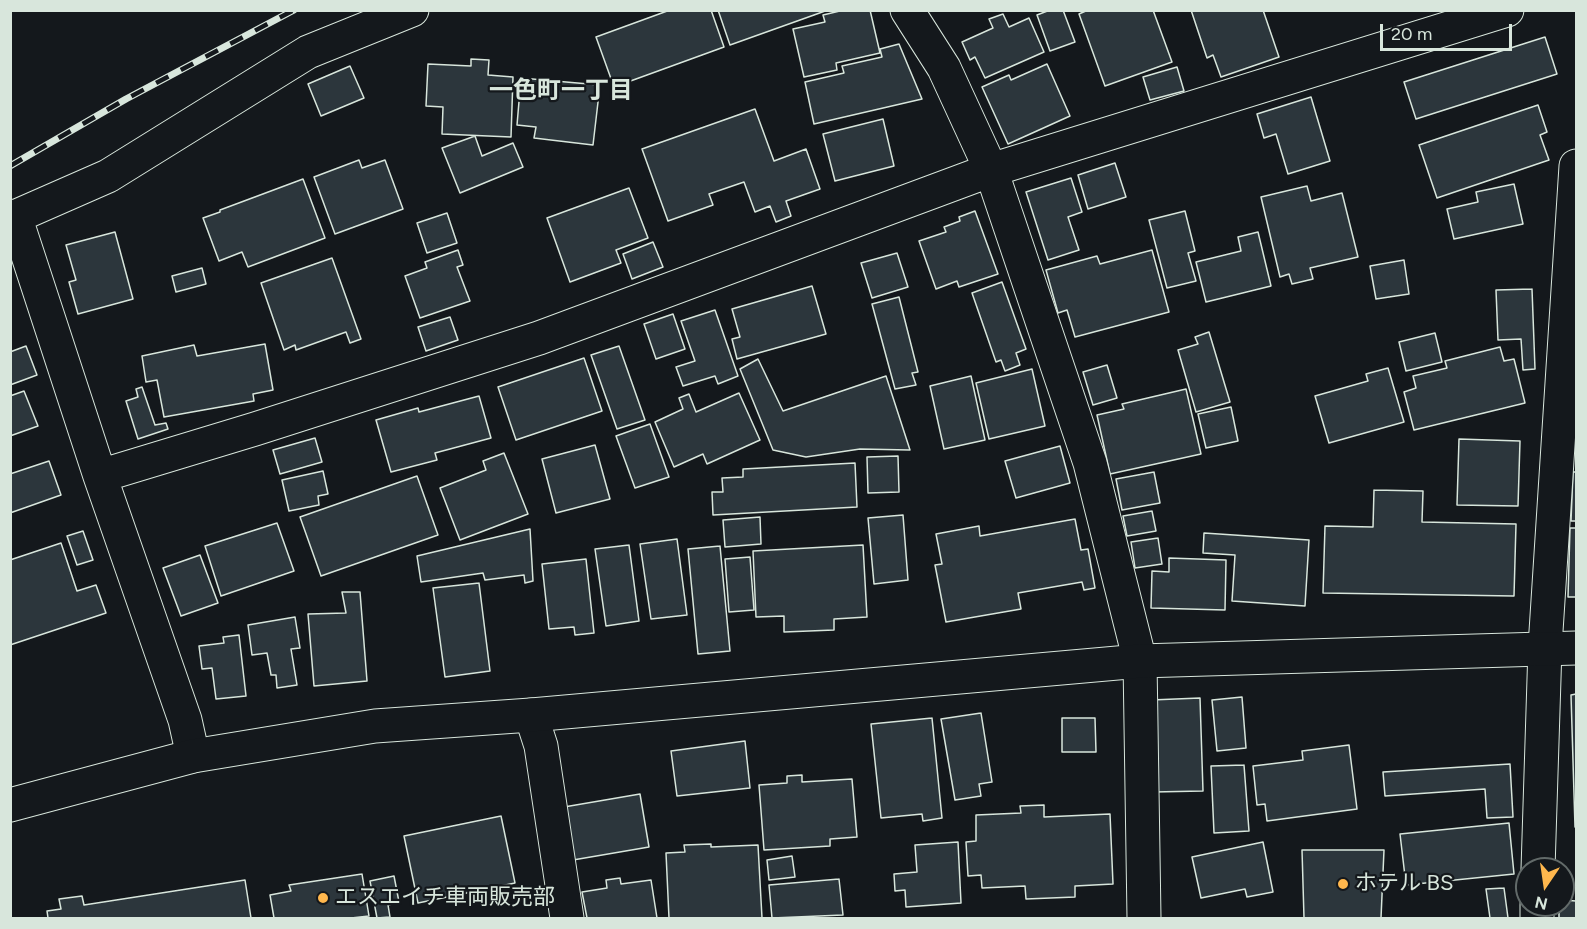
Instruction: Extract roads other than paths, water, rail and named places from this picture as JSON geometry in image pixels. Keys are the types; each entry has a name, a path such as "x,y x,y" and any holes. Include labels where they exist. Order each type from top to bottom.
{"street":[{"path":"193,756 185,720 13,218 108,176 308,52 412,10"},
{"path":"908,10 944,68 991,170 1090,463 1140,661 1144,918"},
{"path":"100,476 539,338 991,170 1507,10"},
{"path":"1539,857 1561,648 1576,166"},
{"path":"10,806 193,756 375,726 531,715 1140,661 1561,648"},
{"path":"531,715 541,746 567,918"}],"railway":[{"path":"10,166 126,99 294,10"}],"place":[{"name":"ホテル BS","path":"1343,884"},
{"name":"エスエイチ車両販売部","path":"323,898"}],"district":[{"name":"一色町一丁目","path":"561,91"}]}
